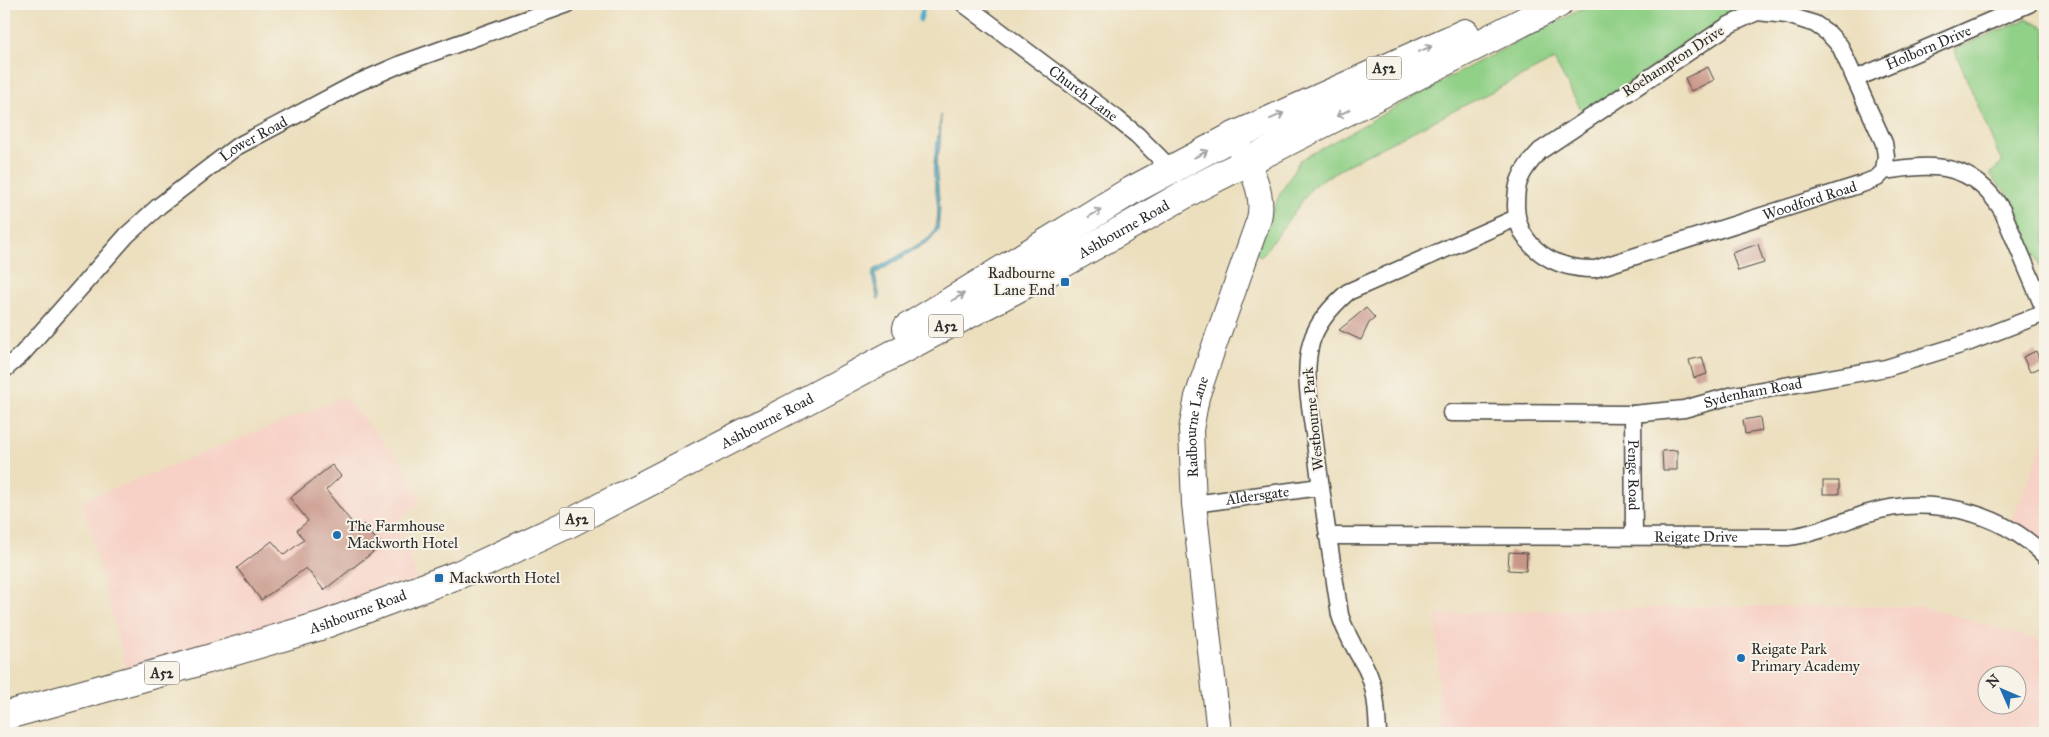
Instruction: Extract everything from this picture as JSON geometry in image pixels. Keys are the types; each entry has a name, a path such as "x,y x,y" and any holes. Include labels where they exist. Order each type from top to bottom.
{"highway":[{"name":"Ashbourne Road","path":"692,458 1092,215 1232,136 1423,50 1537,4"},
{"name":"Ashbourne Road","path":"4,716 320,626 460,574 568,524 1048,272 1196,188 1558,4"}],"street":[{"name":"Lower Road","path":"4,370 22,354 126,235 159,206 236,147 355,84 401,64 568,4"},
{"name":"Church Lane","path":"964,4 1116,118 1137,135 1170,170 1196,188"},
{"name":"Holborn Drive","path":"1855,79 2029,4"},
{"name":"Roehampton Drive","path":"1516,218 1519,181 1540,151 1702,42 1729,25 1757,12 1787,15 1815,24 1828,33 1840,46 1884,143 1886,156 1884,171"},
{"name":"Radbourne Lane","path":"1219,733 1194,504 1190,444 1192,417 1212,352 1256,229 1262,204 1247,162 1232,136"},
{"name":"Woodford Road","path":"1516,218 1525,236 1538,253 1565,266 1595,269 1862,184 1877,178 1884,171 1936,166 1955,170 1984,186 2002,210 2045,312"},
{"name":"Westbourne Park","path":"1378,733 1374,688 1366,668 1345,632 1340,615 1320,487 1307,375 1311,341 1320,322 1333,305 1348,292 1516,218"},
{"name":"Sydenham Road","path":"1451,413 1633,414 1684,409 1734,395 1886,368 1970,342 2045,312"},
{"name":"Penge Road","path":"1633,414 1634,536"},
{"name":"Aldersgate","path":"1194,504 1320,487"},
{"name":"Reigate Drive","path":"1328,536 1788,537 1808,534 1884,509 1903,506 1942,506 1996,521 2019,534 2045,556"}],"shaded area":[{"path":"344,397 402,463 421,500 398,521 417,579 177,658 126,668 82,501"},
{"path":"2045,438 2045,547 2012,519"},
{"name":"Reigate Park Primary Academy","path":"1712,606 1921,606 2045,642 2045,733 1440,733 1436,614"}],"green space":[{"path":"1592,4 1762,4 1735,12 1583,113 1554,60 1347,165 1314,185 1261,257 1255,252 1279,196 1300,160 1476,63"},
{"path":"2027,19 2045,28 2045,279 2013,201 1990,174 2002,163 1954,49"}],"water":[{"path":"941,115 940,147 936,163 940,209 938,230 929,241 875,274 880,298 878,300 872,276 874,270 929,238 934,230 938,212 934,162"}],"building":[{"path":"1708,67 1714,80 1691,91 1685,78"},
{"path":"1758,244 1764,263 1738,271 1732,253"},
{"path":"1366,308 1375,318 1369,323 1361,340 1339,330"},
{"path":"2036,351 2042,367 2030,372 2023,357"},
{"path":"1702,357 1707,374 1694,378 1689,360"},
{"path":"1760,417 1762,431 1745,434 1743,420"},
{"path":"1677,450 1677,470 1663,470 1662,451"},
{"name":"The Farmhouse Mackworth Hotel","path":"332,465 341,476 326,490 357,529 364,524 381,546 324,590 306,568 261,600 237,568 272,541 284,555 304,540 297,530 308,521 290,498"},
{"path":"1823,481 1839,481 1839,494 1823,494"},
{"path":"1509,552 1527,553 1526,571 1508,570"}],"waterway":[{"path":"920,20 924,4"}],"place":[{"name":"Radbourne Lane End","path":"1065,282"},
{"name":"The Farmhouse Mackworth Hotel","path":"337,535"},
{"name":"Mackworth Hotel","path":"439,578"},
{"name":"Reigate Park Primary Academy","path":"1741,658"}]}
